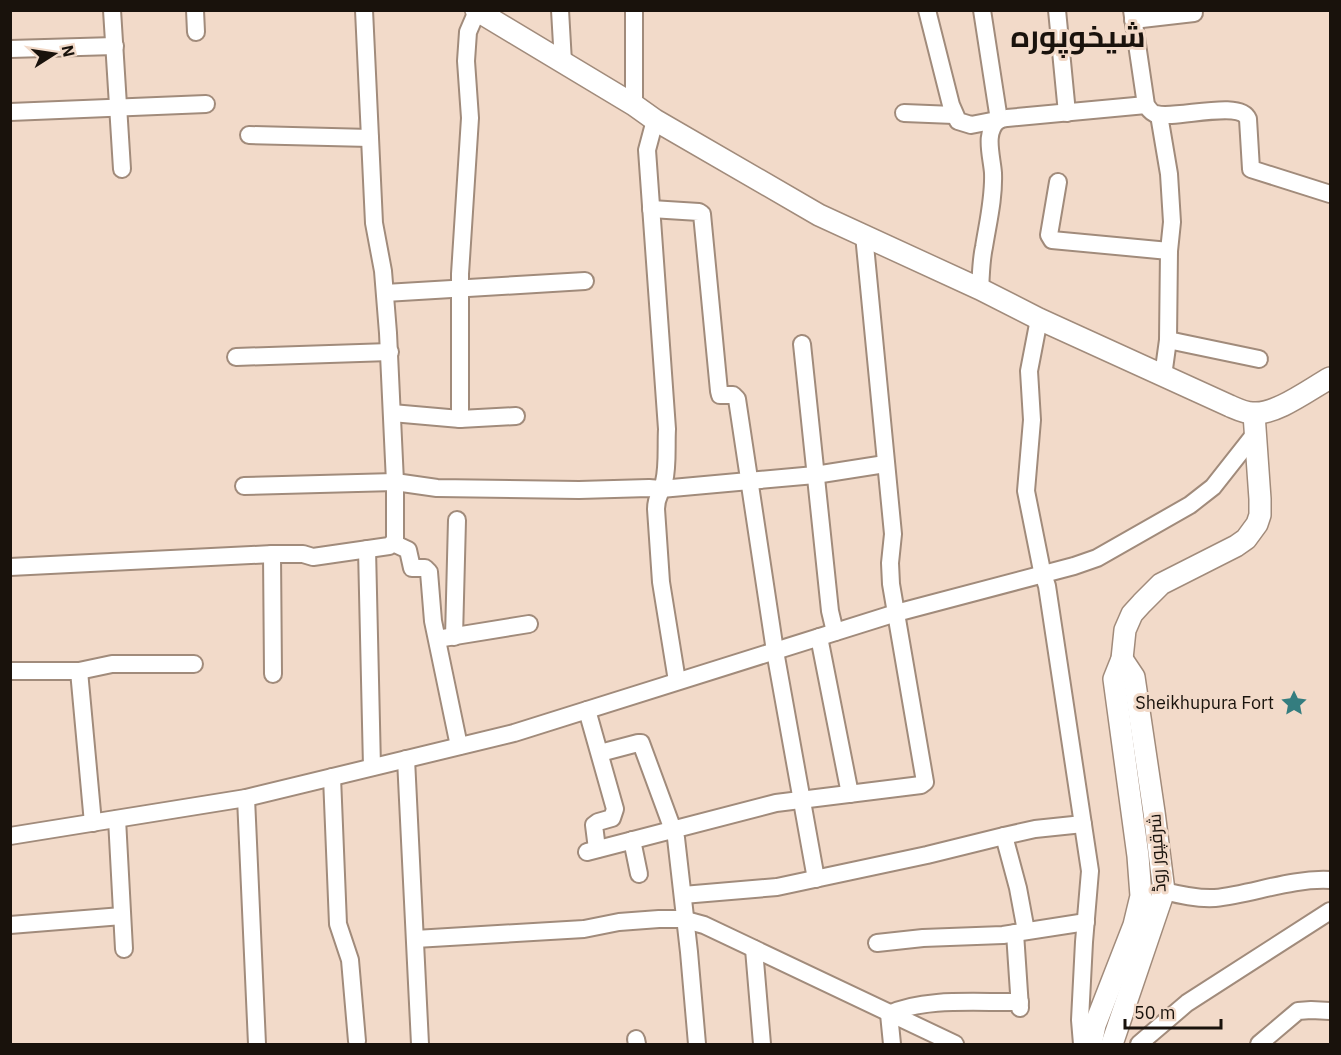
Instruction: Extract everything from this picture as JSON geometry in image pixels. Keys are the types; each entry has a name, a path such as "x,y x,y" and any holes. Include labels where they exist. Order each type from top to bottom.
{"main road":[{"path":"476,11 655,120 819,215 1230,406 1254,414 1273,410 1330,378"},
{"name":"شرقپور روڈ","path":"1091,1044 1095,1025 1134,925 1141,896 1138,856 1114,679 1122,659 1125,630 1132,614 1161,584 1236,546 1252,532 1260,514 1254,414"},
{"name":"شرقپور روڈ","path":"1112,1044 1164,891 1134,677 1122,659"}],"street":[{"path":"112,10 122,169"},
{"path":"195,10 196,32"},
{"path":"10,567 272,554 303,554 313,557 388,546 393,543 395,537 395,482 390,352 383,271 374,223 364,10"},
{"path":"560,10 563,62"},
{"path":"633,105 634,10"},
{"path":"927,10 954,115 958,121 966,124 1067,112 1153,110 1242,112 1247,115 1248,119 1251,169 1330,194"},
{"path":"982,10 999,120"},
{"path":"1057,10 1067,112"},
{"path":"460,419 460,289 470,118 466,61 468,32 476,11"},
{"path":"1163,376 1168,340 1169,251 1172,222 1169,174 1133,15 1194,12"},
{"path":"10,49 115,46"},
{"path":"10,111 206,104"},
{"path":"904,113 954,115"},
{"path":"655,120 647,150 666,408 666,473 656,502 666,617 678,681"},
{"path":"980,288 993,175 990,134 992,126 999,120"},
{"path":"249,135 370,138"},
{"path":"1058,182 1049,236 1052,240 1169,251"},
{"path":"651,209 702,214 719,391 720,395 733,395 737,399 775,651 816,879"},
{"path":"587,710 615,813 612,818 594,825 592,850 766,805 921,785 926,782 890,570 893,534 864,235"},
{"path":"385,293 585,281"},
{"path":"1039,319 1029,371 1032,420 1026,491 1049,598 1090,871 1080,1020 1082,1044"},
{"path":"1168,340 1259,359"},
{"path":"802,344 830,611 827,635 850,794"},
{"path":"236,357 390,352"},
{"path":"392,413 460,419 516,416"},
{"path":"10,836 246,798 514,733 896,613 1097,558 1190,505 1214,487 1254,435"},
{"path":"244,486 395,482 437,488 662,489 815,475 885,464"},
{"path":"454,637 457,520"},
{"path":"393,543 410,552 412,568 428,570 436,639 459,746"},
{"path":"367,549 372,767"},
{"path":"272,554 273,674"},
{"path":"436,639 529,624"},
{"path":"10,671 79,671 112,664 194,664"},
{"path":"79,671 93,823"},
{"path":"600,753 641,743 674,829 686,920 697,1044"},
{"path":"406,759 420,1044"},
{"path":"332,777 338,924 350,960 357,1041"},
{"path":"246,798 257,1044"},
{"path":"117,819 124,949"},
{"path":"683,895 777,887 1005,836 1083,824"},
{"path":"889,1014 912,1006 938,1004 1020,1005 1018,888 1005,836"},
{"path":"632,840 639,874"},
{"path":"1164,891 1214,898 1287,884 1330,880"},
{"path":"1139,1044 1187,1003 1330,911"},
{"path":"10,925 122,916"},
{"path":"415,939 585,929 619,922 659,919 686,920 704,925 955,1044"},
{"path":"877,944 923,938 1020,932 1086,922"},
{"path":"754,949 762,1044"},
{"path":"1258,1044 1298,1011 1330,1011"},
{"path":"889,1014 892,1044"}],"place":[{"name":"Sheikhupura Fort","path":"1294,703"}],"district":[{"name":"شیخوپورہ","path":"1078,37"}]}
